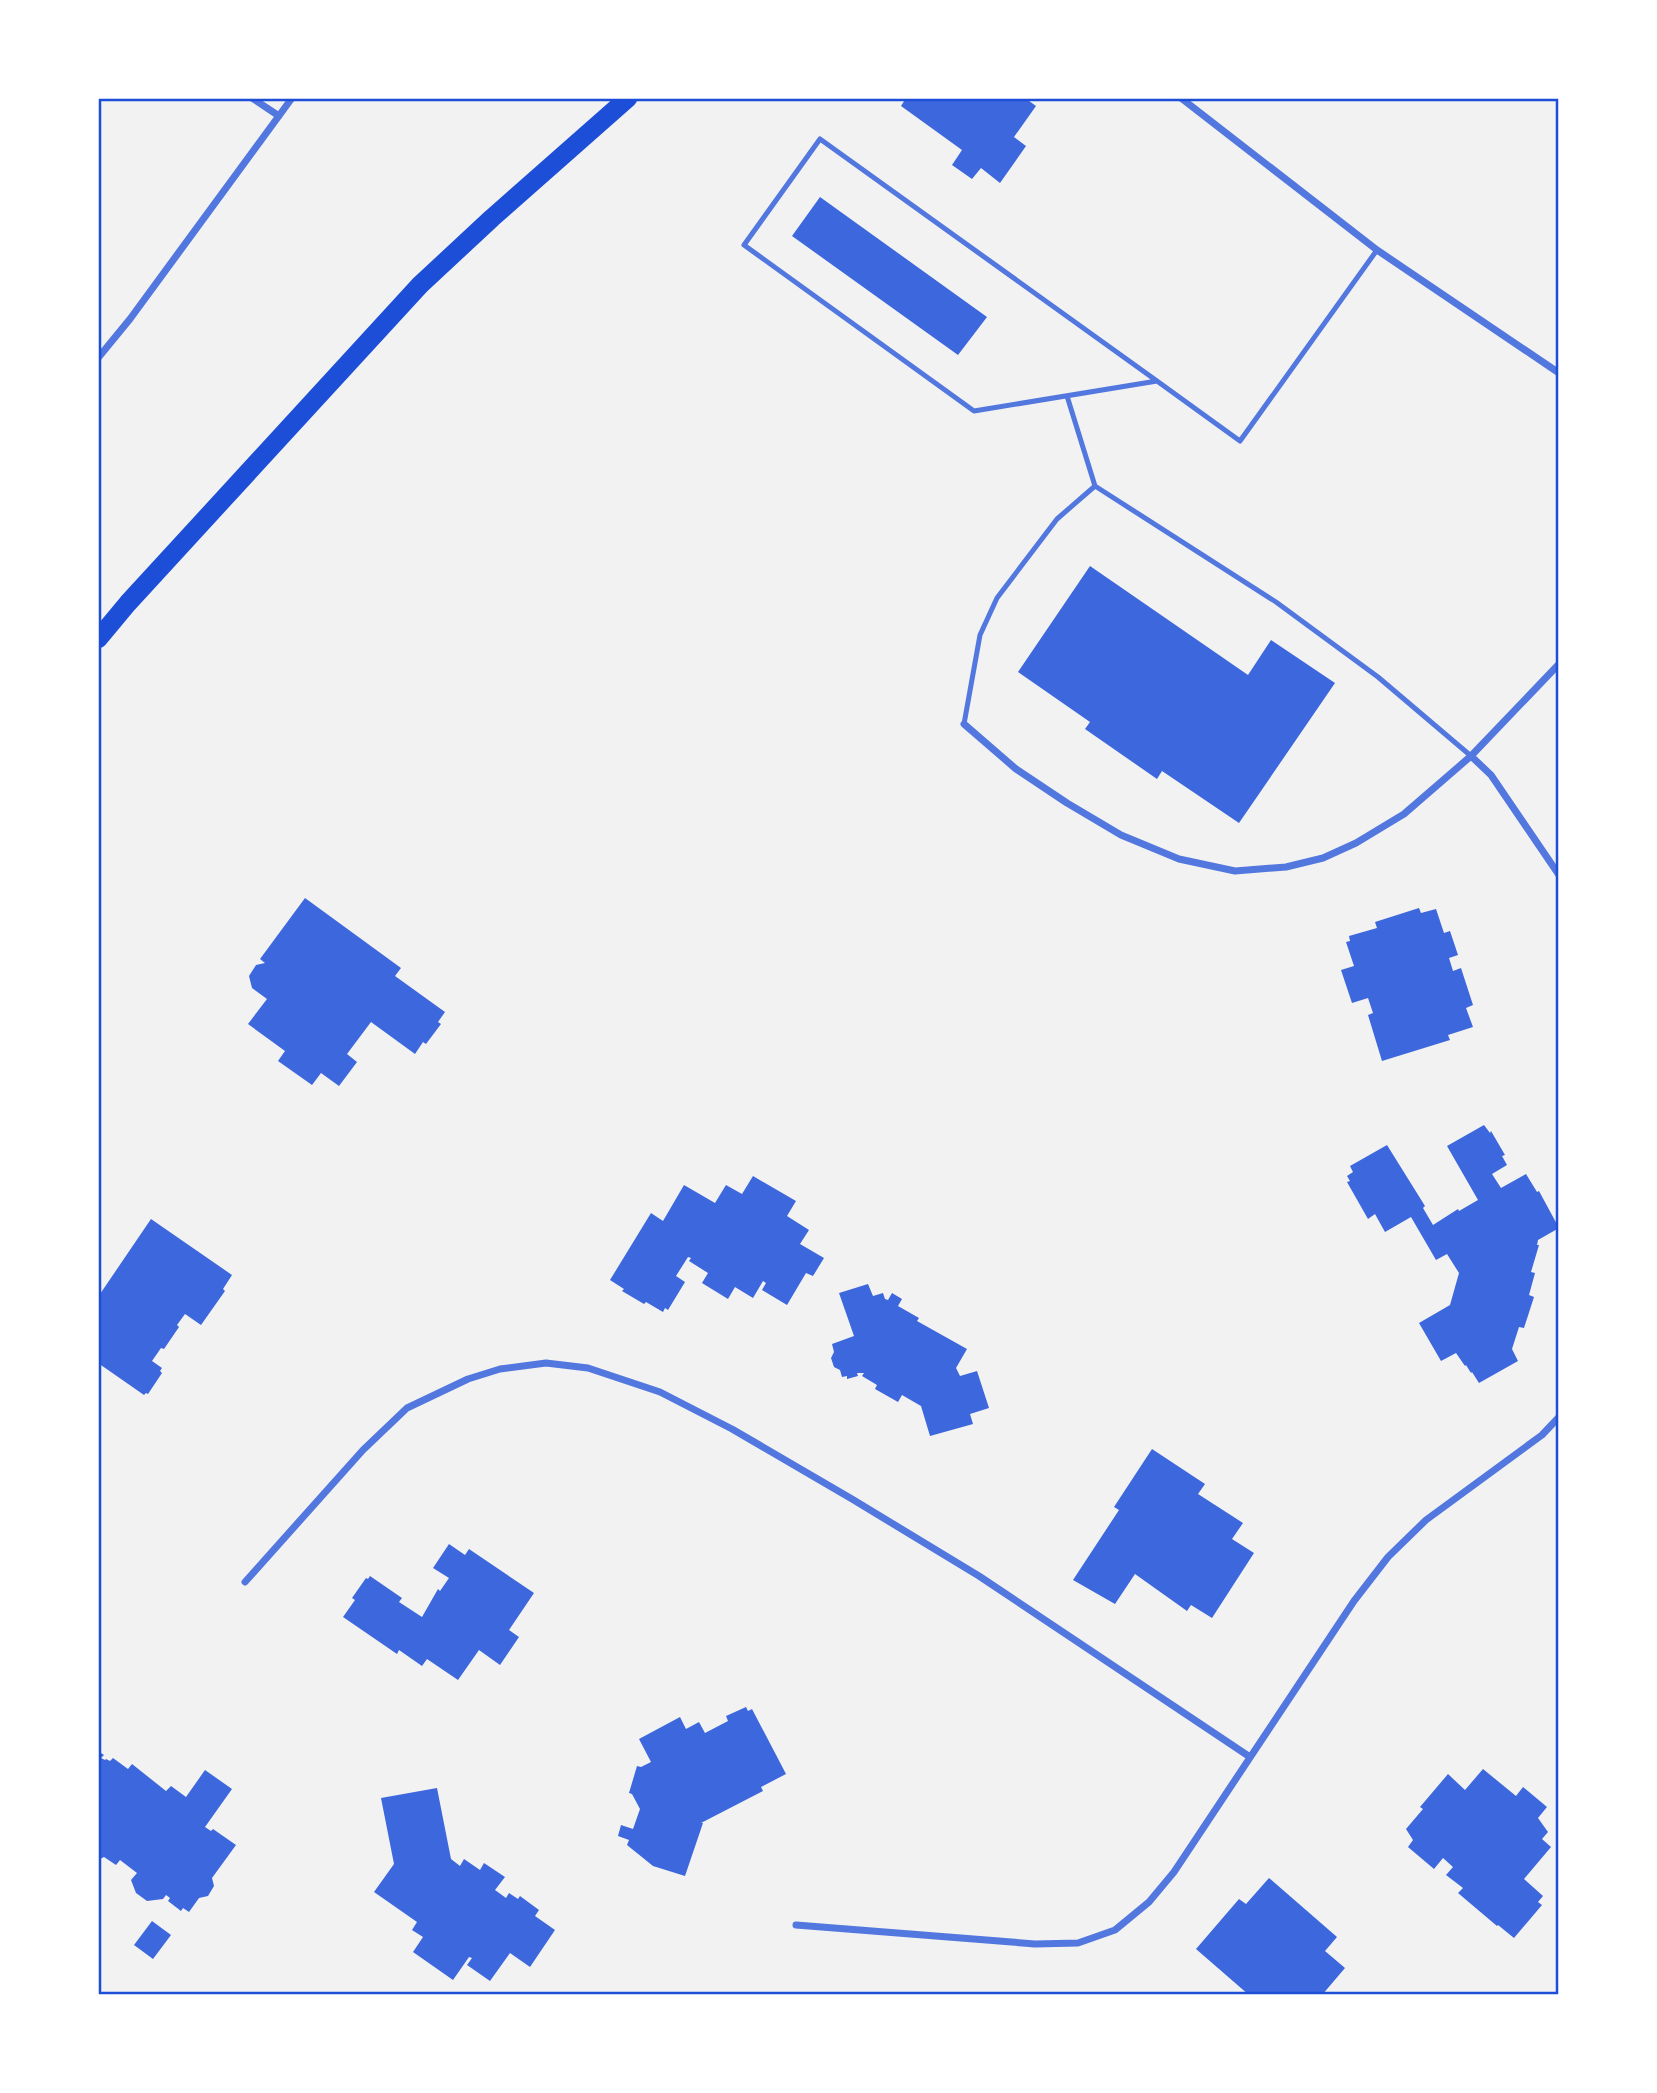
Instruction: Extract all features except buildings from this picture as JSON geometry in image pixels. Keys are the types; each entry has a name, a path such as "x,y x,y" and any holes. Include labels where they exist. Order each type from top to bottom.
{"highway":[{"path":"98,639 128,603 421,285 492,218 628,98"}],"street":[{"path":"252,98 279,116"},
{"path":"98,358 130,319 292,98"},
{"path":"1181,98 1377,250 1559,373"},
{"path":"964,724 1016,769 1121,835 1179,859 1235,871 1286,866 1323,858 1356,843 1404,814 1471,756 1559,664"},
{"path":"1471,756 1491,775 1559,874"},
{"path":"245,1581 363,1450 407,1408 500,1369 546,1363 587,1368 660,1392 732,1429 979,1576 1250,1757"},
{"path":"796,1925 1035,1944 1078,1943 1115,1930 1149,1902 1174,1872 1354,1601 1388,1557 1426,1520 1542,1434 1559,1417"}],"lane":[{"path":"1157,381 974,411 744,245 820,139 1157,381 1240,441 1377,250"},
{"path":"1068,396 1095,486 1286,610 1378,677 1471,756"},
{"path":"964,724 980,635 997,598 1057,519 1095,486"}]}
